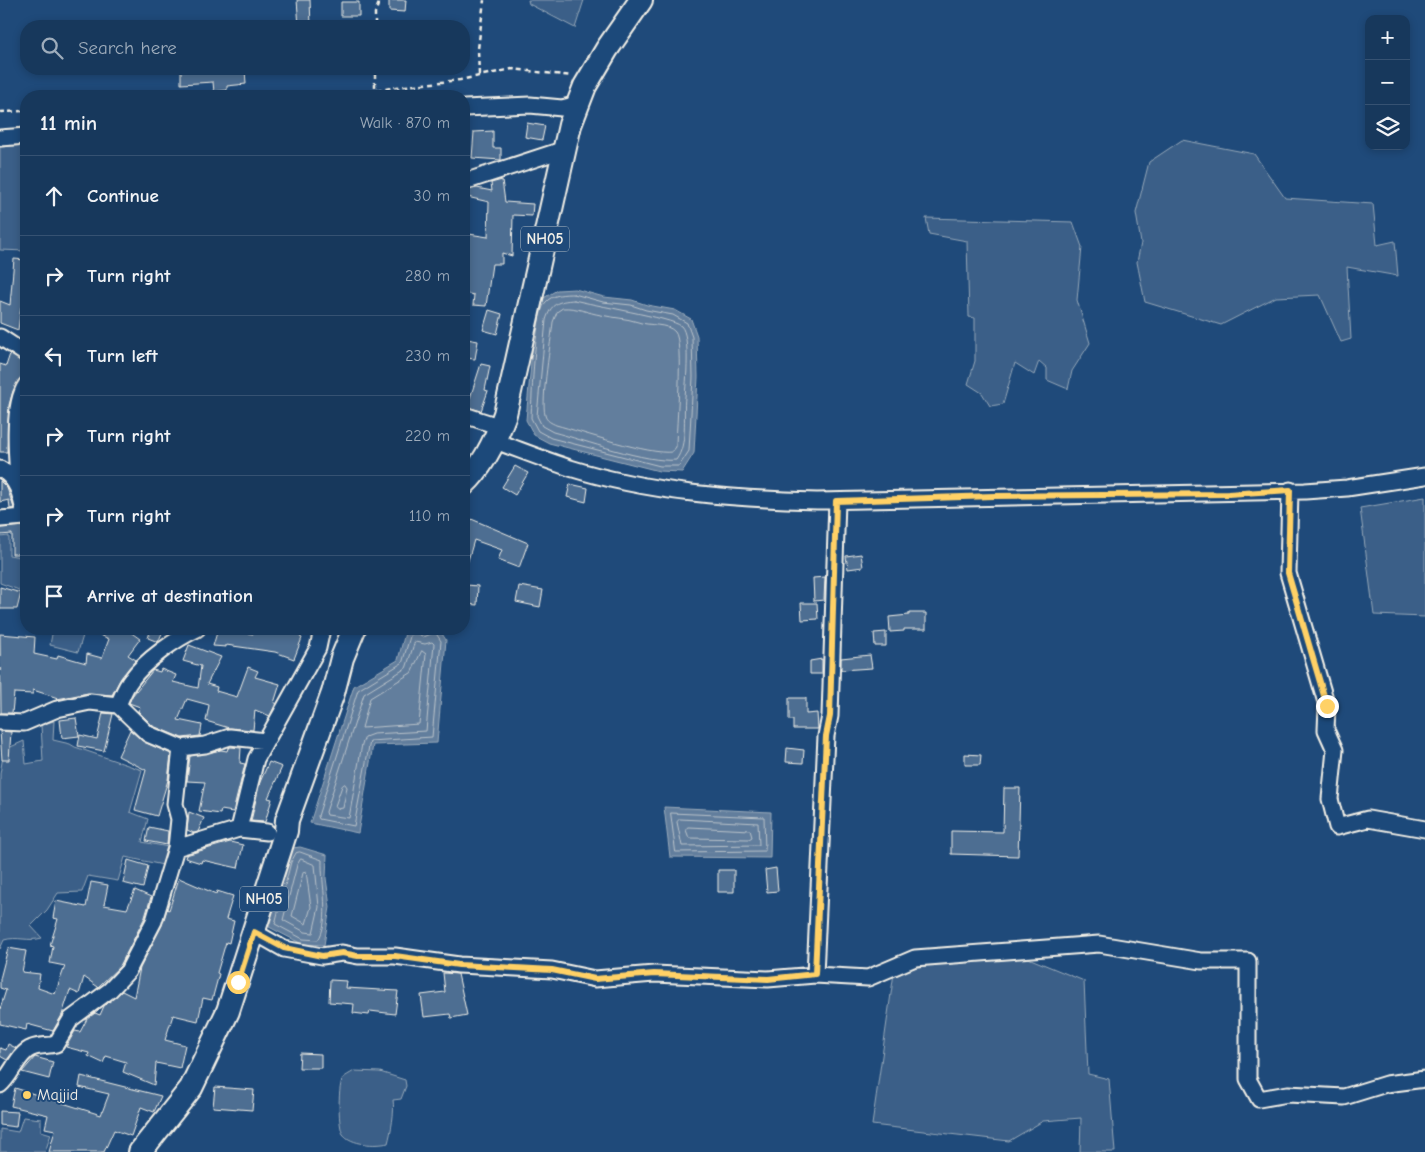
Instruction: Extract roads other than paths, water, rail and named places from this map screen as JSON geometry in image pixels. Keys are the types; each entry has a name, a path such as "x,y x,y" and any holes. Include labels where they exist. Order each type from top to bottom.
{"main road":[{"name":"NH05","path":"470,479 498,434 510,395 564,149 582,95 607,49 641,0"},
{"name":"NH05","path":"140,1152 191,1088 228,1011 286,831 287,820 333,693 342,658 352,635"}],"street":[{"path":"470,108 530,105 562,108 582,95"},
{"path":"0,138 20,136"},
{"path":"470,180 564,149"},
{"path":"0,338 20,350"},
{"path":"20,404 16,431 20,494"},
{"path":"470,418 498,434 571,468 654,488 697,494 771,500 836,501 994,496 1228,494 1348,488 1425,476"},
{"path":"0,469 14,479 19,490"},
{"path":"1290,490 1288,573 1327,706 1326,730 1335,750 1330,800 1337,826 1368,819 1425,828"},
{"path":"815,974 826,736 830,716 836,501"},
{"path":"0,519 20,517"},
{"path":"118,705 130,680 146,664 185,635"},
{"path":"239,829 256,759 318,648 321,635"},
{"path":"0,722 24,723 57,709 90,702 118,705 148,734 181,748 205,745 230,737 266,741"},
{"path":"0,1085 24,1053 32,1048 56,1044 71,1019 110,990 128,971 154,922 176,848 179,819 176,804 181,748"},
{"path":"176,848 239,829 267,832"},
{"path":"254,932 284,948 322,956 342,953 358,956 395,956 459,965 552,970 595,979 654,974 768,979 815,974 868,978 915,958 1099,944 1201,961 1248,961 1248,1079 1259,1099 1288,1094 1344,1097 1386,1084 1425,1079"}],"water":[{"path":"575,289 604,297 632,300 675,310 691,319 697,336 698,377 694,453 682,472 659,471 549,443 534,435 526,420 535,317 542,299 557,290"},
{"path":"404,635 443,635 446,640 437,743 373,745 358,833 310,823 354,686 398,660"},
{"path":"664,807 771,812 770,858 670,857"},
{"path":"300,847 327,855 326,878 330,907 324,945 302,944 269,927 287,860 293,848"}],"place":[{"name":"Majjid","path":"27,1095"}]}
